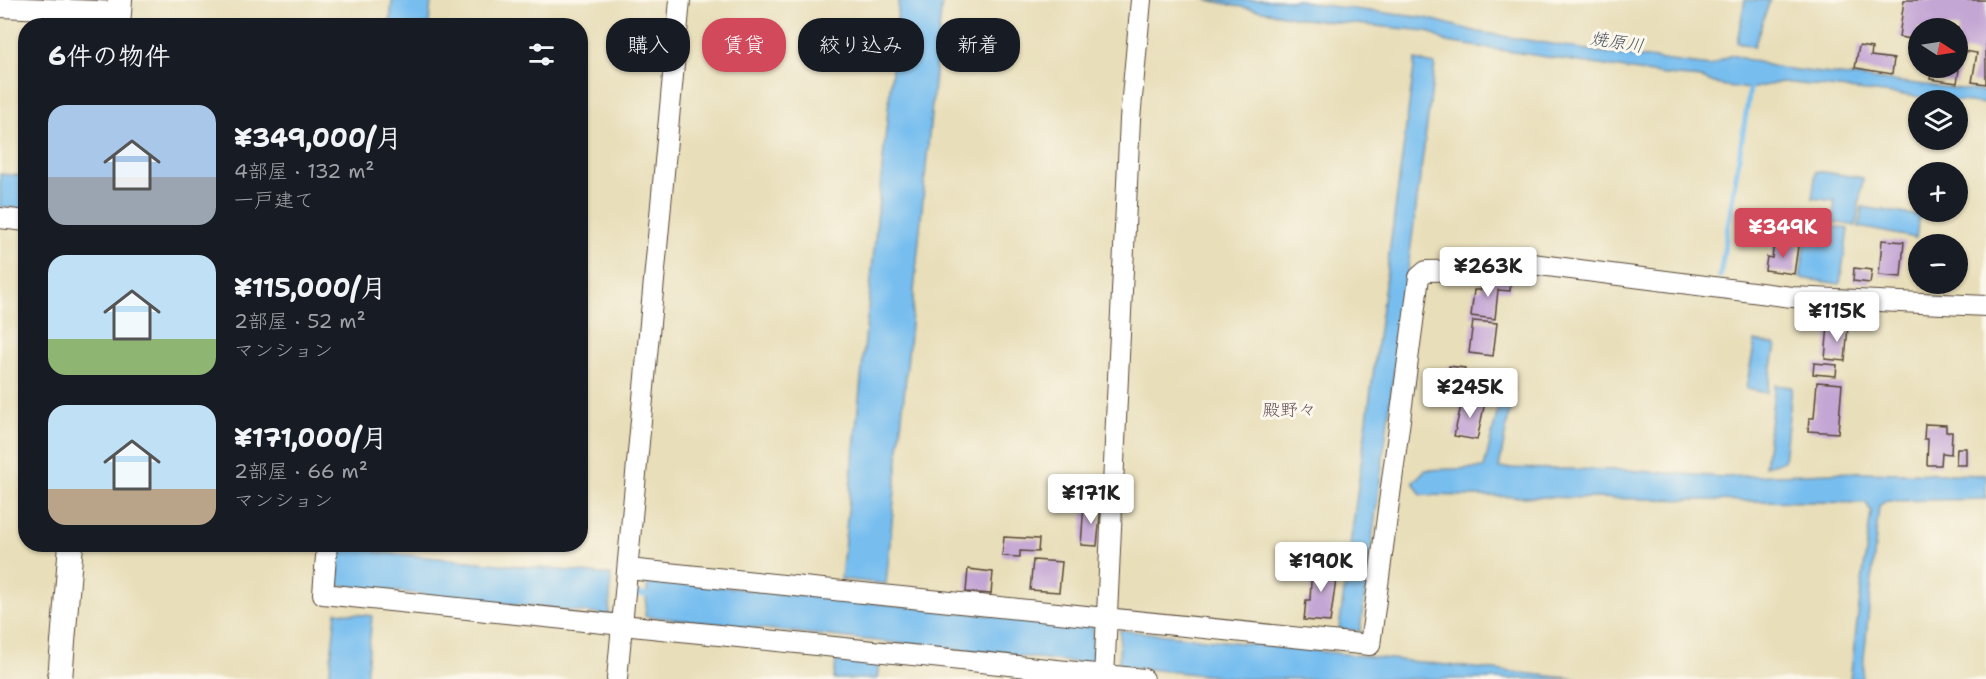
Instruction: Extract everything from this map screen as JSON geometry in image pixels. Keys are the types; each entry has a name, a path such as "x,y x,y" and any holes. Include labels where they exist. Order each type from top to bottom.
{"street":[{"path":"617,679 680,0"},
{"path":"1104,677 1130,119 1141,0"},
{"path":"0,7 119,13"},
{"path":"0,218 18,220"},
{"path":"628,572 1370,645 1419,277 1426,271 1484,270 1532,264 1792,297 1986,306"},
{"path":"60,679 70,552"},
{"path":"326,552 323,594 1104,677 1144,679"}],"water":[{"path":"392,0 431,0 430,18 391,18"},
{"path":"899,0 942,0 940,18 936,18 936,63 886,584 841,579 892,72 924,72 924,18 897,18"},
{"path":"1206,0 1299,0 1321,5 1426,18 1478,32 1600,52 1710,66 1731,55 1779,68 1986,92 1986,104 1968,102 1968,90 1908,90 1908,96 1782,82 1750,89 1719,85 1702,78 1665,75 1447,42 1427,31 1304,19"},
{"path":"1745,0 1770,0 1754,47 1737,42"},
{"path":"1415,60 1435,64 1360,631 1339,629"},
{"path":"1816,171 1863,178 1856,226 1832,222 1835,201 1812,198"},
{"path":"0,174 18,175 18,208 0,207"},
{"path":"1862,207 1908,214 1908,222 1918,222 1917,234 1908,234 1908,236 1859,227"},
{"path":"1808,223 1848,229 1840,284 1800,278"},
{"path":"1755,341 1776,345 1767,393 1746,389"},
{"path":"1775,385 1792,387 1784,461 1765,466"},
{"path":"1514,387 1499,468 1626,470 1722,477 1859,472 1986,475 1986,499 1886,501 1879,506 1862,679 1850,679 1871,511 1866,503 1421,495 1413,482 1425,470 1484,468 1503,388"},
{"path":"339,552 376,552 611,575 609,615 337,585"},
{"path":"648,579 1093,626 1092,664 645,616"},
{"path":"336,612 372,616 366,679 329,679"},
{"path":"1120,630 1578,679 1243,679 1119,666"},
{"path":"836,660 879,664 877,679 834,679"}],"building":[{"path":"1904,0 1986,0 1986,84 1972,82 1977,53 1968,52 1968,18 1908,18 1908,38 1899,37"},
{"path":"1859,46 1872,48 1871,56 1894,59 1892,74 1855,68"},
{"path":"1930,78 1958,78 1957,83"},
{"path":"1882,240 1904,242 1901,277 1879,275"},
{"path":"1774,242 1798,246 1794,274 1765,270 1767,257 1772,258"},
{"path":"1854,268 1872,270 1870,283 1853,281"},
{"path":"1483,278 1511,281 1510,291 1498,290 1495,319 1471,316 1474,290 1481,290"},
{"path":"1827,305 1848,307 1847,320 1825,318"},
{"path":"1473,321 1497,323 1493,356 1469,353"},
{"path":"1828,325 1848,327 1845,361 1825,359"},
{"path":"1814,363 1837,365 1836,376 1813,374"},
{"path":"1449,366 1465,368 1463,385 1447,383"},
{"path":"1817,382 1842,384 1838,433 1808,431 1809,418 1814,418"},
{"path":"1463,397 1485,402 1477,440 1454,436"},
{"path":"1925,424 1946,425 1946,432 1952,432 1951,454 1942,453 1941,465 1927,465 1928,439 1924,439"},
{"path":"1957,448 1966,448 1966,465 1956,465"},
{"path":"1084,504 1101,505 1097,546 1081,545"},
{"path":"1004,537 1039,539 1038,552 1020,551 1020,557 1002,556"},
{"path":"1033,560 1062,562 1059,592 1030,590"},
{"path":"1312,564 1338,566 1330,622 1304,620 1306,600 1310,600"},
{"path":"968,569 993,572 991,594 966,592"}],"waterway":[{"path":"1720,276 1751,82"},
{"path":"629,593 653,596"}],"district":[{"name":"殿野々","path":"1289,410"}],"water label":[{"name":"焼原川","path":"1617,42"}]}
